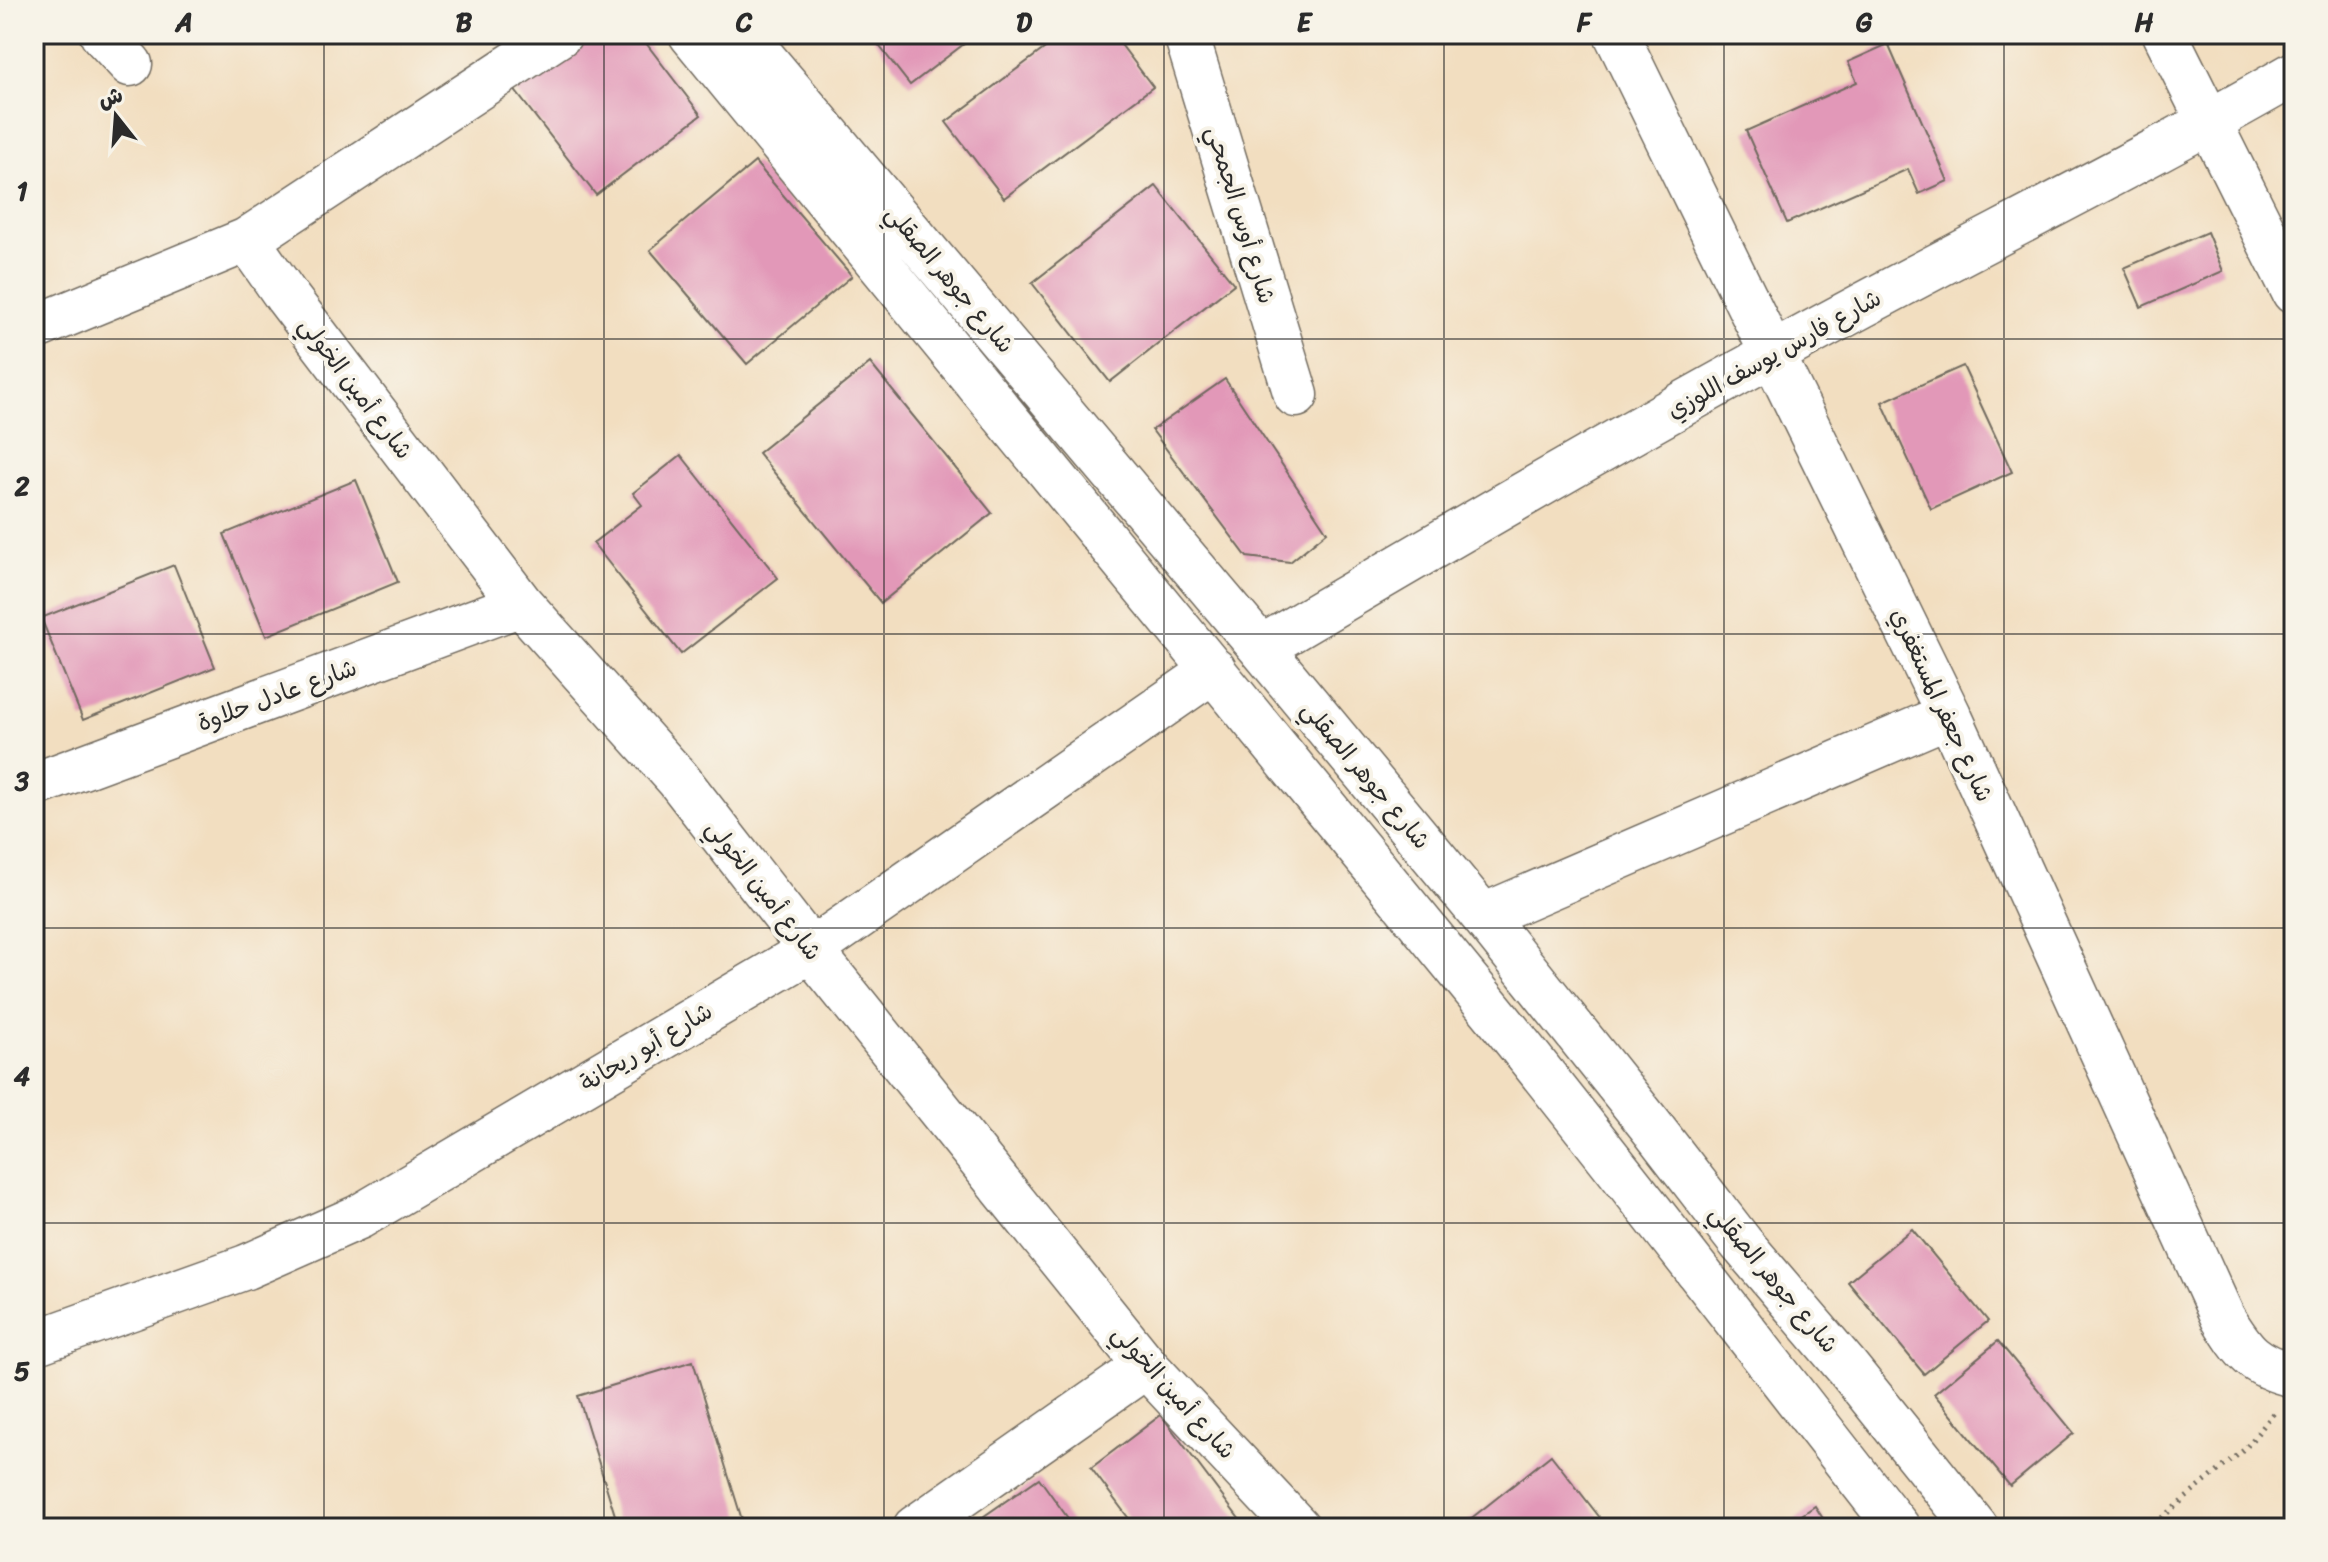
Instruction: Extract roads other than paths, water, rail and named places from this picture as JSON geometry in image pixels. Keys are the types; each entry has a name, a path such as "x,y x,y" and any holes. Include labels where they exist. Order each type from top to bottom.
{"street":[{"path":"34,328 247,240 560,34"},
{"name":"شارع جوهر الصقلي","path":"691,34 1492,1011 1898,1528"},
{"name":"شارع جوهر الصقلي","path":"743,34 1483,916 1741,1243 1846,1366 1976,1528"},
{"name":"شارع أوس الجمحي","path":"1186,34 1296,395"},
{"name":"شارع جعفر المستغفري","path":"1616,34 1949,715 2223,1318 2243,1350 2280,1386"},
{"path":"2165,34 2294,292"},
{"name":"شارع فارس يوسف اللوزي","path":"1261,648 1558,474 1771,354 2210,122 2294,74"},
{"name":"شارع أمين الخولي","path":"247,240 521,604 678,779 811,950 1146,1366 1298,1528"},
{"name":"شارع عادل حلاوة","path":"34,785 521,604"},
{"name":"شارع أبو ريحانة","path":"34,1343 246,1267 359,1217 811,950 1214,670"},
{"path":"1483,916 1949,715"},
{"path":"915,1528 1146,1366"}]}
